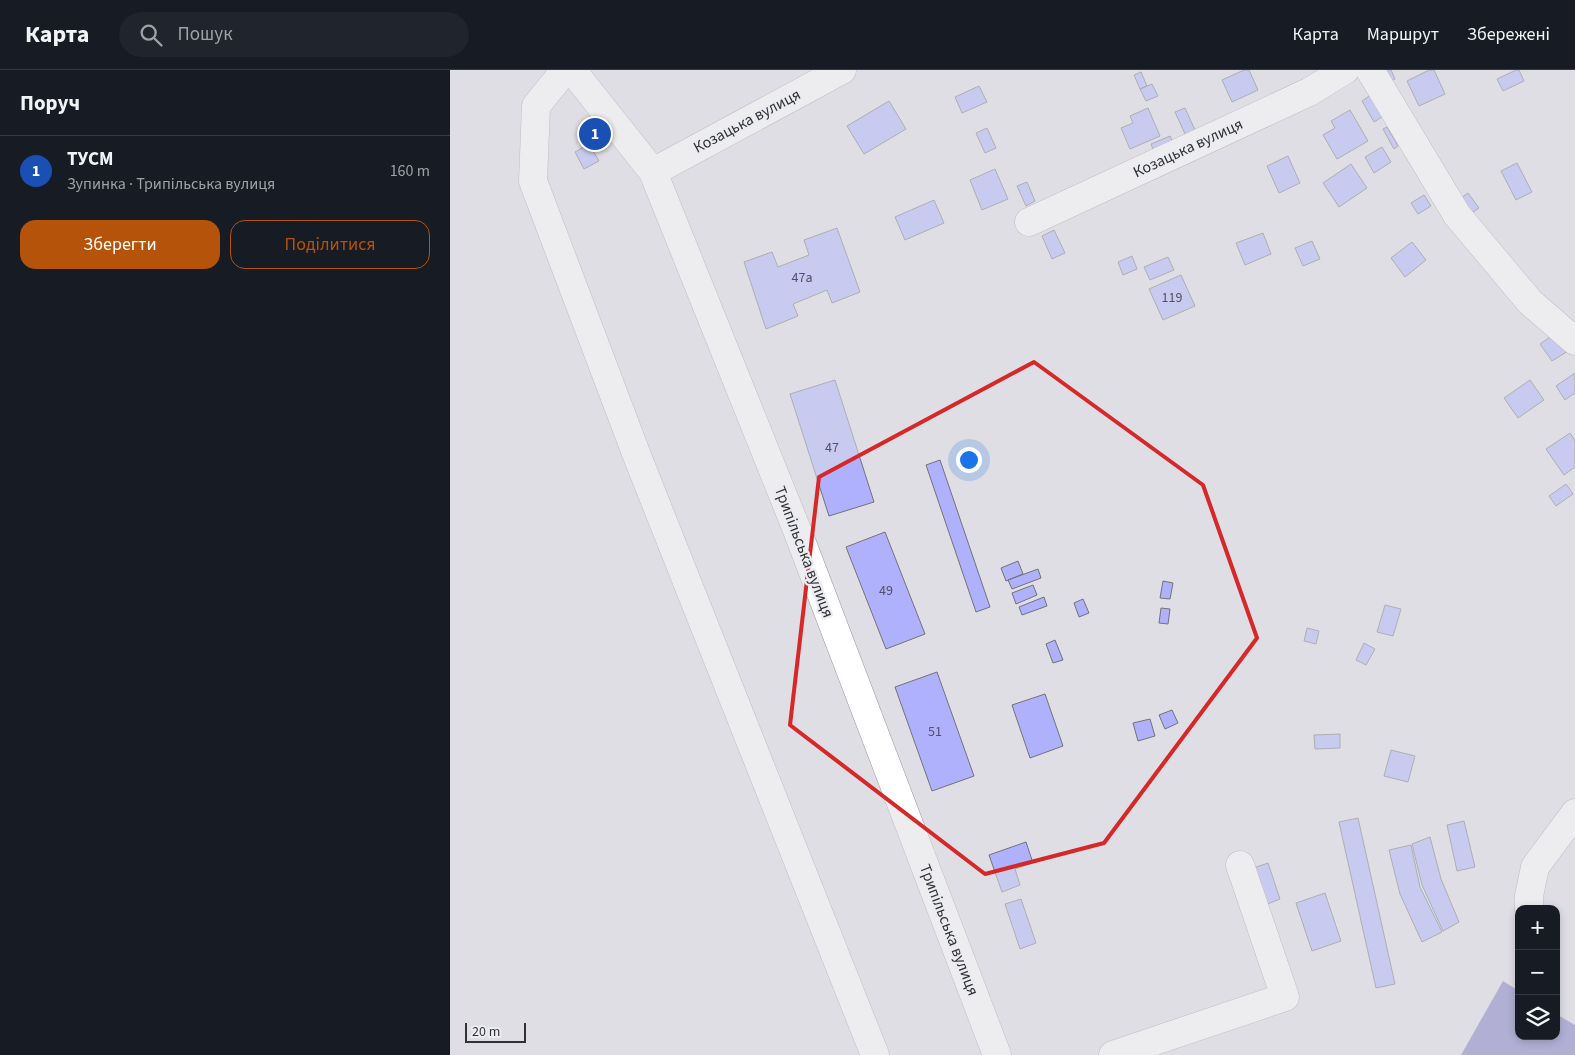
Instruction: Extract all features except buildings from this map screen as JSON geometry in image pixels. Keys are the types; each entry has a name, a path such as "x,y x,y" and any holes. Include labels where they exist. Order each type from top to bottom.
{"street":[{"path":"565,70 536,106 533,181 639,461 875,1055"},
{"name":"Трипільська вулиця","path":"572,70 653,172 797,530 997,1055"},
{"name":"Козацька вулиця","path":"653,172 842,70"},
{"name":"Козацька вулиця","path":"1029,222 1309,92 1344,70"},
{"path":"1370,70 1457,215 1530,302 1575,341"},
{"path":"1529,905 1535,867 1575,813"},
{"path":"1113,1055 1285,997 1240,865"}],"highlighted area":[{"path":"1034,362 1203,485 1257,638 1104,843 985,874 790,725 819,477"}],"shaded area":[{"path":"1503,981 1515,988 1515,1040 1560,1040 1560,1016 1575,1025 1575,1055 1461,1055"}],"place":[{"name":"ТУСМ","path":"595,134"}]}
